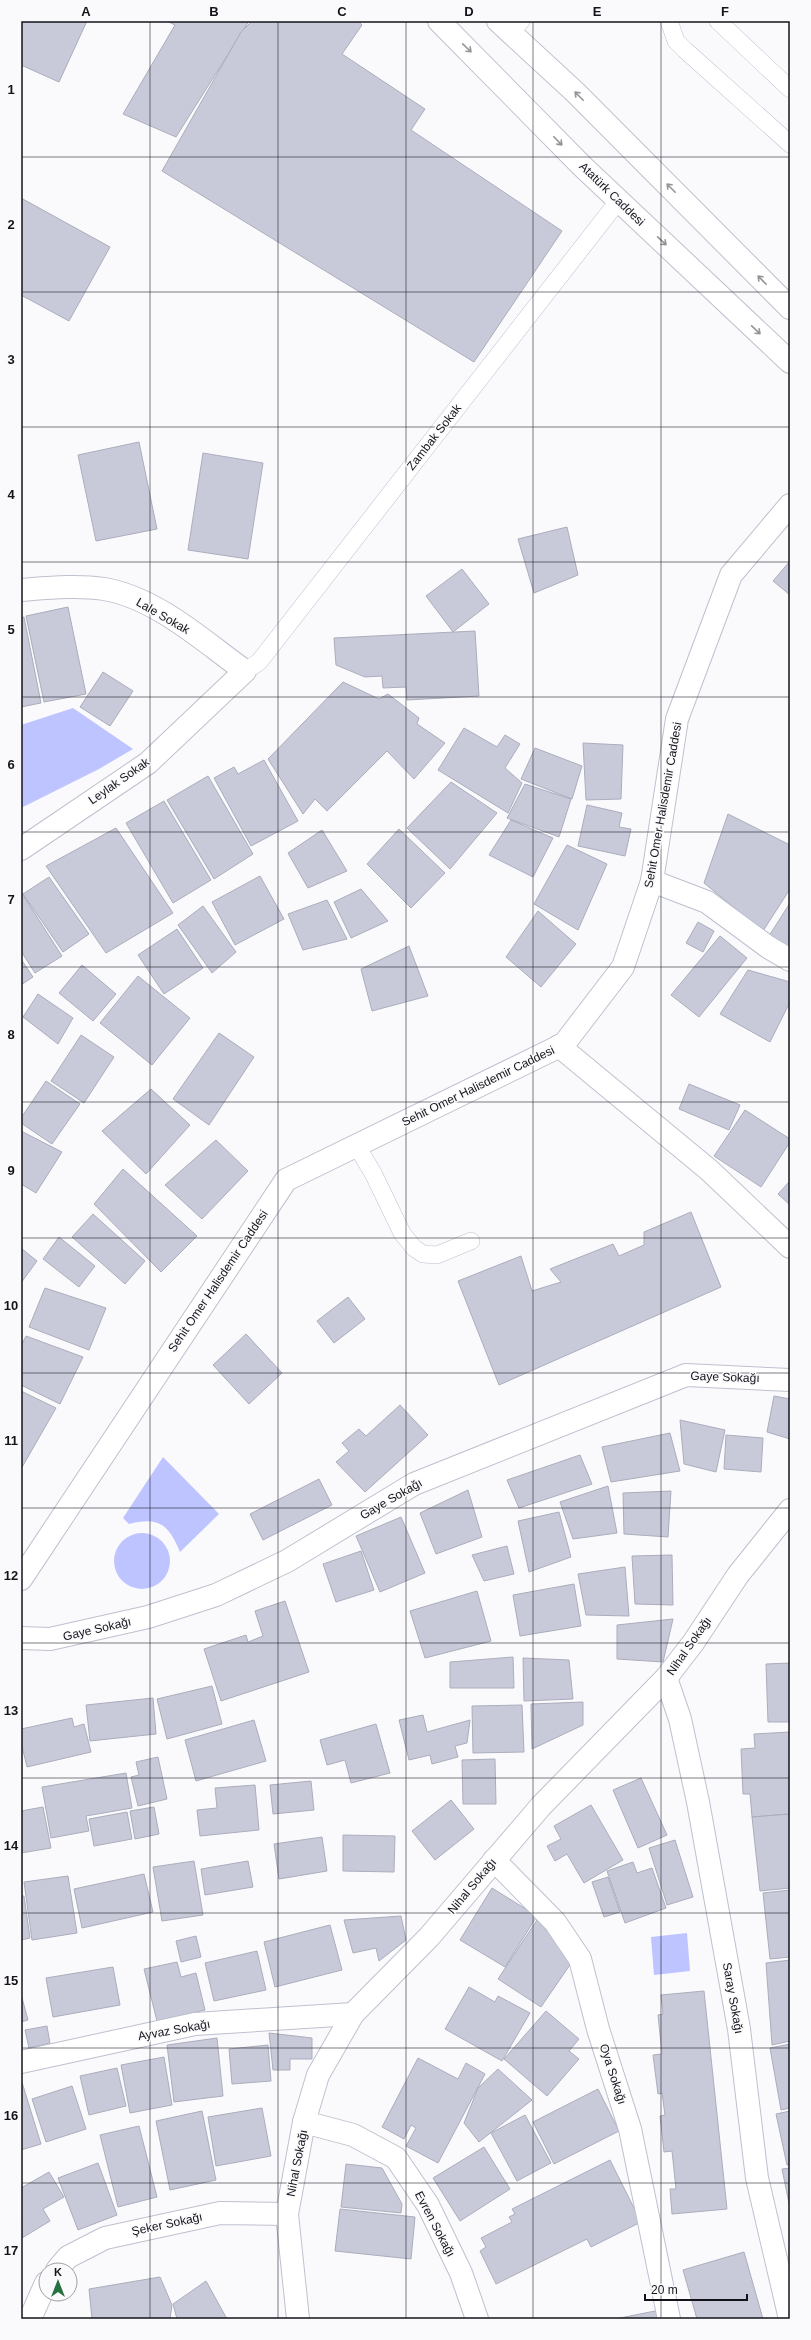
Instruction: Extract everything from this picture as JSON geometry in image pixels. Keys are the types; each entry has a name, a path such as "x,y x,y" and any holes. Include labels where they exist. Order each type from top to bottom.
{"street":[{"name":"Atatürk Caddesi","path":"439,21 619,200 790,362"},
{"path":"510,25 790,308"},
{"name":"Sehit Omer Halisdemir Caddesi","path":"21,1579 286,1180 564,1044 623,967 652,881 677,718 731,576 790,505"},
{"name":"Lale Sokak","path":"21,590 55,587 104,589 143,602 179,624 245,671"},
{"name":"Leylak Sokak","path":"21,849 148,763 245,671"},
{"path":"652,881 707,902 768,947 790,960"},
{"path":"558,1046 709,1170 790,1247"},
{"name":"Gaye Sokağı","path":"21,1638 50,1639 148,1617 216,1595 287,1561 414,1484 686,1375 790,1380"},
{"name":"Nihal Sokağı","path":"298,2319 287,2214 304,2122 318,2075 353,2014 429,1937 541,1806 666,1678 693,1643 738,1575 790,1510"},
{"name":"Saray Sokağı","path":"666,1678 680,1719 698,1802 739,2029 757,2178 790,2319"},
{"name":"Oya Sokağı","path":"494,1860 555,1922 580,1959 598,2029 630,2129 669,2319"},
{"name":"Ayvaz Sokağı","path":"21,2062 195,2024 353,2014"},
{"name":"Evren Sokağı","path":"304,2122 353,2135 396,2158 428,2205 461,2273 477,2319"},
{"name":"Şeker Sokağı","path":"64,2262 68,2257 104,2238 220,2213 287,2214"},
{"path":"30,2319 38,2300"}],"lane":[{"path":"669,21 676,41 790,144"},
{"path":"718,21 790,89"},
{"name":"Zambak Sokak","path":"245,671 259,662 619,200"},
{"path":"356,1145 373,1173 402,1233 414,1248 423,1254 437,1255 471,1241"}],"shaded area":[{"path":"73,708 133,749 99,769 21,808 21,725"},
{"path":"163,1457 219,1514 180,1552 172,1535 162,1525 148,1521 129,1524 123,1518"},
{"path":"136,1533 148,1533 158,1537 166,1545 170,1555 170,1567 166,1577 158,1585 148,1589 136,1589 126,1585 118,1577 114,1567 114,1555 118,1545 126,1537"},
{"path":"687,1933 690,1971 654,1975 651,1937"}],"building":[{"path":"21,21 87,21 59,82 21,65"},
{"path":"167,21 249,21 176,137 123,114 175,25"},
{"path":"252,21 358,21 362,25 342,54 425,109 411,130 562,231 474,362 162,171 241,32"},
{"path":"21,198 110,247 69,321 21,295"},
{"path":"139,442 157,529 96,541 78,455"},
{"path":"203,453 263,463 248,559 188,550"},
{"path":"567,527 578,575 534,593 518,539"},
{"path":"790,561 790,595 773,581"},
{"path":"462,569 489,604 453,632 426,596"},
{"path":"68,607 86,694 44,702 26,616"},
{"path":"24,617 41,703 21,707 21,618"},
{"path":"475,631 479,696 407,700 406,687 383,688 382,676 365,677 336,665 334,638"},
{"path":"103,672 133,691 110,726 80,707"},
{"path":"343,682 379,699 388,694 419,718 417,724 445,743 414,779 387,751 327,811 315,799 303,814 268,759"},
{"path":"464,728 497,747 505,735 520,744 505,768 522,783 508,813 438,770"},
{"path":"583,743 623,745 621,799 586,800"},
{"path":"535,748 582,766 572,799 521,779"},
{"path":"264,760 298,821 251,846 214,778 234,767 238,774"},
{"path":"208,776 253,854 214,879 167,800"},
{"path":"451,782 497,813 450,869 407,828"},
{"path":"525,784 571,799 559,837 507,818"},
{"path":"164,801 211,880 173,903 126,823"},
{"path":"587,805 622,813 619,827 631,829 625,856 578,846"},
{"path":"728,814 790,845 790,889 763,931 704,883"},
{"path":"511,820 553,838 533,877 489,855"},
{"path":"116,828 173,913 106,953 46,866"},
{"path":"399,829 445,873 411,908 367,864"},
{"path":"322,830 347,871 308,888 288,853"},
{"path":"567,845 607,864 578,930 534,904"},
{"path":"260,876 284,919 235,945 212,902"},
{"path":"49,877 89,934 63,952 23,894"},
{"path":"361,889 388,921 351,938 334,902"},
{"path":"21,892 62,956 35,973 21,951"},
{"path":"327,900 347,939 303,950 288,914"},
{"path":"790,903 790,954 767,939"},
{"path":"203,906 236,952 212,973 178,925"},
{"path":"538,911 576,944 541,987 506,957"},
{"path":"698,922 714,931 703,952 686,943"},
{"path":"177,929 203,968 164,994 138,955"},
{"path":"720,936 747,958 699,1017 671,995"},
{"path":"409,946 428,996 372,1011 361,969"},
{"path":"21,959 33,977 21,985"},
{"path":"82,965 116,994 93,1021 59,993"},
{"path":"748,970 790,982 790,1002 770,1042 720,1014"},
{"path":"138,976 190,1018 152,1065 100,1023"},
{"path":"38,994 73,1018 58,1044 23,1017"},
{"path":"219,1033 254,1057 209,1125 173,1099"},
{"path":"81,1035 114,1057 84,1103 51,1081"},
{"path":"46,1081 80,1104 52,1144 21,1123 21,1118"},
{"path":"689,1084 740,1105 729,1130 679,1109"},
{"path":"151,1089 190,1125 146,1174 102,1131"},
{"path":"745,1110 790,1139 790,1142 761,1187 714,1156"},
{"path":"21,1131 62,1152 36,1193 21,1184"},
{"path":"216,1140 248,1171 202,1219 165,1185"},
{"path":"123,1169 197,1236 161,1272 94,1204"},
{"path":"790,1181 790,1205 778,1194"},
{"path":"691,1212 721,1287 499,1385 458,1281 521,1256 532,1291 561,1282 550,1269 613,1244 619,1256 644,1245 644,1232"},
{"path":"93,1214 145,1261 125,1284 72,1237"},
{"path":"59,1237 95,1266 79,1287 43,1259"},
{"path":"21,1248 37,1261 21,1283"},
{"path":"45,1288 106,1308 89,1350 29,1327"},
{"path":"348,1297 365,1319 334,1343 317,1321"},
{"path":"246,1334 282,1373 249,1404 213,1365"},
{"path":"26,1336 83,1357 60,1404 21,1385 21,1346"},
{"path":"21,1391 56,1408 21,1469"},
{"path":"774,1396 790,1399 790,1439 767,1432"},
{"path":"400,1405 428,1435 365,1492 336,1462 349,1451 342,1443 359,1429 366,1436"},
{"path":"680,1420 725,1430 716,1472 684,1464"},
{"path":"670,1433 680,1471 611,1482 602,1447"},
{"path":"726,1435 763,1438 761,1472 724,1469"},
{"path":"580,1455 592,1484 519,1508 507,1480"},
{"path":"319,1479 332,1505 263,1540 250,1514"},
{"path":"608,1486 617,1533 573,1539 560,1502"},
{"path":"468,1490 482,1537 436,1554 420,1513"},
{"path":"671,1491 668,1537 624,1534 623,1493"},
{"path":"559,1512 571,1557 529,1572 518,1521"},
{"path":"401,1517 425,1573 380,1592 356,1536"},
{"path":"507,1546 514,1574 484,1581 472,1555"},
{"path":"361,1551 374,1590 336,1602 323,1564"},
{"path":"672,1555 673,1605 635,1604 632,1556"},
{"path":"625,1567 629,1616 586,1615 578,1574"},
{"path":"574,1584 581,1626 520,1636 513,1595"},
{"path":"477,1591 491,1641 425,1658 410,1611"},
{"path":"285,1601 309,1672 221,1701 204,1649 246,1635 248,1642 263,1636 255,1611"},
{"path":"673,1619 663,1662 617,1659 617,1625"},
{"path":"513,1657 514,1688 450,1688 450,1662"},
{"path":"523,1658 569,1660 573,1699 524,1701"},
{"path":"790,1663 790,1722 768,1722 766,1664"},
{"path":"212,1686 222,1724 167,1739 157,1699"},
{"path":"153,1698 156,1734 90,1741 86,1705"},
{"path":"583,1702 583,1725 532,1749 531,1704"},
{"path":"522,1705 524,1752 473,1753 472,1706"},
{"path":"423,1715 427,1732 470,1720 467,1743 455,1746 458,1757 432,1764 430,1755 409,1760 399,1720"},
{"path":"72,1718 74,1727 84,1724 91,1752 27,1767 21,1742 21,1729"},
{"path":"254,1720 266,1761 196,1781 185,1740"},
{"path":"376,1724 390,1773 351,1783 345,1760 327,1765 320,1740"},
{"path":"790,1732 790,1814 752,1817 750,1794 743,1794 741,1749 755,1748 754,1734"},
{"path":"158,1757 167,1799 138,1806 131,1777 139,1775 136,1762"},
{"path":"495,1759 496,1804 463,1804 462,1760"},
{"path":"126,1773 132,1808 86,1816 89,1831 51,1838 42,1787"},
{"path":"641,1778 667,1835 638,1848 613,1790"},
{"path":"311,1781 314,1810 273,1814 270,1785"},
{"path":"255,1785 259,1830 200,1836 197,1810 217,1808 215,1788"},
{"path":"451,1800 474,1829 435,1860 412,1831"},
{"path":"591,1805 623,1860 584,1883 567,1854 555,1861 547,1846 561,1839 554,1826"},
{"path":"43,1807 51,1848 21,1853 21,1811"},
{"path":"154,1807 159,1834 135,1839 130,1811"},
{"path":"127,1812 132,1839 94,1846 89,1819"},
{"path":"790,1814 790,1888 760,1891 752,1817"},
{"path":"343,1835 395,1836 394,1872 343,1871"},
{"path":"322,1837 327,1871 279,1879 274,1844"},
{"path":"675,1840 693,1897 667,1905 649,1848"},
{"path":"194,1861 203,1915 162,1921 153,1867"},
{"path":"248,1861 253,1887 205,1895 201,1869"},
{"path":"633,1862 637,1873 652,1868 666,1908 625,1923 607,1871"},
{"path":"144,1874 153,1912 82,1928 74,1889"},
{"path":"68,1876 77,1933 32,1940 24,1882"},
{"path":"608,1877 620,1912 604,1917 592,1882"},
{"path":"492,1888 537,1916 505,1967 460,1940"},
{"path":"790,1890 790,1957 770,1959 763,1893"},
{"path":"21,1896 24,1896 30,1938 21,1940"},
{"path":"401,1916 406,1940 379,1961 376,1948 353,1953 344,1920"},
{"path":"537,1920 574,1959 541,2007 498,1979"},
{"path":"330,1925 342,1970 275,1987 264,1942"},
{"path":"196,1936 201,1957 181,1962 176,1941"},
{"path":"257,1951 266,1990 214,2001 205,1963"},
{"path":"790,1960 790,2041 772,2045 766,1963"},
{"path":"177,1962 181,1977 196,1973 205,2010 157,2021 144,1969"},
{"path":"113,1967 120,2005 53,2017 46,1978"},
{"path":"469,1987 495,2002 498,1996 530,2013 502,2061 445,2029"},
{"path":"704,1991 727,2209 672,2214 670,2189 676,2189 672,2151 664,2152 660,2116 665,2115 662,2093 658,2094 653,2055 662,2054 658,2015 663,2014 661,1995"},
{"path":"21,1994 28,2020 21,2022"},
{"path":"546,2011 579,2039 569,2051 579,2059 547,2096 504,2059"},
{"path":"47,2026 50,2043 29,2048 25,2030"},
{"path":"269,2033 312,2038 312,2059 290,2059 290,2070 273,2070"},
{"path":"217,2038 223,2096 174,2102 167,2045"},
{"path":"790,2044 790,2108 781,2110 770,2048"},
{"path":"268,2045 271,2081 232,2084 229,2049"},
{"path":"164,2057 172,2105 130,2113 121,2065"},
{"path":"418,2058 458,2079 466,2063 485,2074 438,2163 406,2146 416,2128 411,2125 404,2139 382,2127"},
{"path":"117,2068 126,2106 89,2115 80,2076"},
{"path":"498,2069 532,2100 479,2142 464,2123 478,2088"},
{"path":"21,2079 41,2144 21,2150"},
{"path":"72,2086 86,2129 46,2142 32,2099"},
{"path":"598,2089 619,2131 554,2164 533,2122"},
{"path":"262,2108 271,2156 216,2166 208,2117"},
{"path":"202,2111 216,2180 170,2190 156,2121"},
{"path":"790,2111 790,2165 787,2165 776,2114"},
{"path":"525,2115 551,2163 517,2181 491,2133"},
{"path":"139,2126 157,2197 118,2207 100,2135"},
{"path":"484,2147 510,2189 460,2221 433,2178"},
{"path":"610,2160 641,2222 591,2247 587,2239 496,2284 480,2251 486,2247 481,2238 512,2222 509,2217 515,2214 512,2209"},
{"path":"98,2163 117,2215 78,2230 58,2178"},
{"path":"346,2164 382,2168 402,2204 401,2213 341,2207"},
{"path":"790,2168 790,2208 782,2169"},
{"path":"49,2172 64,2197 43,2209 50,2221 22,2238 21,2188"},
{"path":"340,2209 415,2217 411,2259 335,2251"},
{"path":"744,2252 763,2319 697,2319 683,2270"},
{"path":"160,2277 172,2305 170,2319 92,2319 89,2289"},
{"path":"206,2281 227,2319 177,2319 173,2304"},
{"path":"660,2310 662,2319 615,2319"}]}
